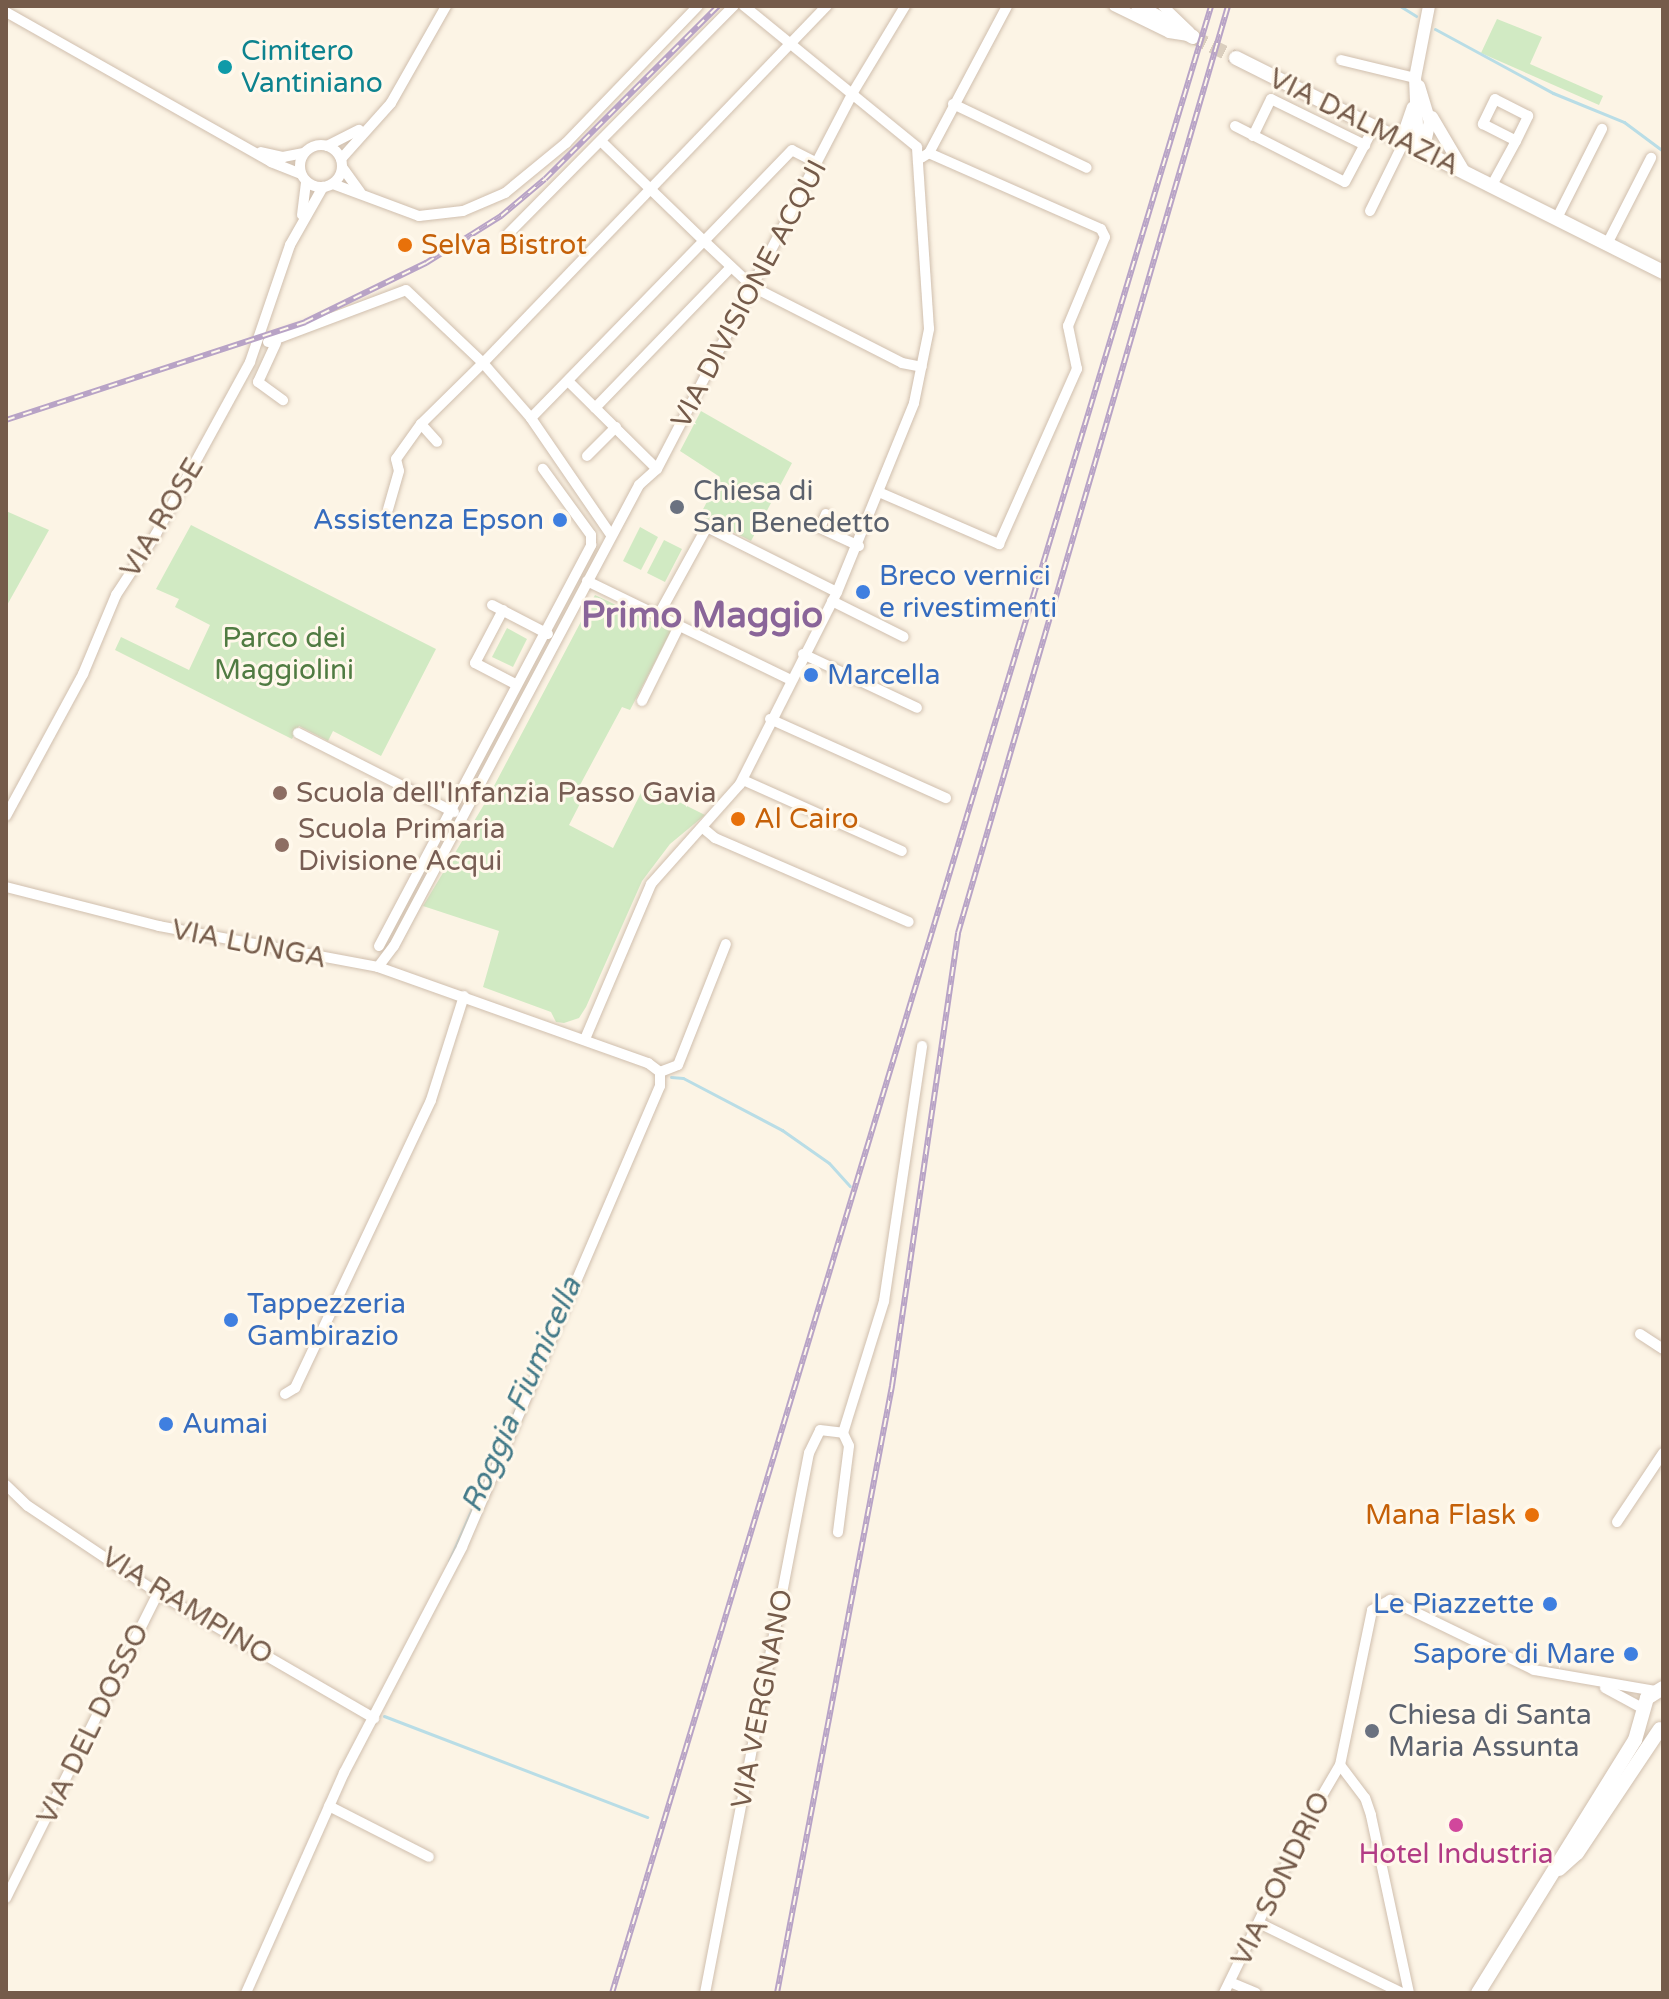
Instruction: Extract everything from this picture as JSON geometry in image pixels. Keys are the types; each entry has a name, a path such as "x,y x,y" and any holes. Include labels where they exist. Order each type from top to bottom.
{"main road":[{"path":"1138,6 1193,37"},
{"name":"VIA DALMAZIA","path":"1236,58 1663,272"},
{"path":"1478,1993 1556,1872 1567,1846 1635,1740 1644,1710 1661,1689"},
{"path":"1556,1872 1577,1853 1662,1729 1650,1725 1644,1710"}],"street":[{"path":"328,186 342,163 378,119 446,6"},
{"path":"6,12 303,177 360,192 419,216 463,211 505,193 566,143 698,6"},
{"path":"508,234 603,143 734,6"},
{"path":"744,6 925,156 1101,229 1105,237 1068,326 1077,369 999,544 881,493"},
{"path":"388,509 399,471 396,459 421,424 827,6"},
{"name":"VIA DIVISIONE ACQUI","path":"378,967 463,817 639,485 657,469 852,94 905,6"},
{"path":"585,1039 651,884 669,858 703,828 743,780 789,679 835,596 881,493 922,367 929,329 925,156 1007,6"},
{"path":"1114,6 1169,33 1193,37"},
{"path":"1163,6 1193,37"},
{"path":"1370,211 1409,144 1415,78 1429,6"},
{"path":"1341,60 1415,78"},
{"path":"1415,78 1429,113 1465,173"},
{"path":"1409,144 1405,130 1415,96"},
{"path":"1253,136 1271,99 1365,145"},
{"name":"VIA DALMAZIA","path":"1492,185 1516,141 1528,116 1495,99 1483,124 1516,141"},
{"path":"953,104 1087,168"},
{"path":"1409,144 1430,131 1429,113"},
{"path":"255,150 283,157 304,153 327,146 378,119"},
{"path":"1235,126 1345,182 1374,127"},
{"path":"1557,218 1602,129"},
{"path":"603,143 753,287 902,363 922,367"},
{"path":"327,146 360,192"},
{"path":"531,418 792,150 817,163"},
{"path":"303,177 304,153"},
{"path":"1607,244 1651,158"},
{"name":"VIA ROSE","path":"7,814 83,674 116,595 156,534 250,362 302,217 303,177"},
{"name":"VIA ROSE","path":"302,217 328,186"},
{"path":"595,408 731,267"},
{"path":"283,400 258,382 272,342 402,291 410,291 483,363 531,418 611,535"},
{"path":"568,381 657,469"},
{"path":"421,424 437,442"},
{"path":"587,456 616,427"},
{"path":"379,946 592,540 543,469"},
{"path":"561,493 576,482"},
{"path":"826,514 820,528 859,546"},
{"path":"658,616 707,527 904,637"},
{"path":"577,572 658,616 789,679"},
{"path":"517,685 475,663 498,607 557,638"},
{"path":"642,701 679,626"},
{"path":"803,654 917,708"},
{"path":"770,719 946,798"},
{"path":"298,733 463,817"},
{"path":"743,780 902,851"},
{"path":"703,828 909,922"},
{"name":"VIA LUNGA","path":"6,887 31,896"},
{"name":"VIA LUNGA","path":"6,894 31,896 378,967 585,1039 660,1072"},
{"path":"246,1993 329,1806 467,1536 654,1100 660,1072 678,1065 726,944"},
{"path":"285,1394 295,1388 431,1100 464,996"},
{"path":"838,1532 851,1456 843,1433 884,1301 922,1046"},
{"path":"1640,1334 1663,1349"},
{"name":"VIA VERGNANO","path":"705,1993 809,1453 820,1430 843,1433"},
{"path":"1617,1522 1663,1453"},
{"name":"VIA RAMPINO","path":"6,1485 28,1506 158,1593 374,1718"},
{"name":"VIA DEL DOSSO","path":"6,1898 158,1593"},
{"name":"VIA SONDRIO","path":"1224,1993 1261,1924 1309,1818 1340,1765 1369,1613 1381,1601 1390,1600 1534,1670 1596,1683"},
{"path":"1596,1683 1661,1689"},
{"path":"1596,1683 1644,1710"},
{"path":"1340,1765 1360,1789 1371,1815 1409,1993"},
{"path":"329,1806 429,1857"},
{"path":"1261,1924 1402,1993"},
{"path":"1230,1982 1256,1993"}],"green space":[{"path":"1497,19 1542,37 1530,64 1603,96 1599,105 1481,53"},
{"path":"701,411 792,463 751,541 700,515 720,477 680,451"},
{"path":"6,511 49,530 6,607"},
{"name":"Parco dei Maggiolini","path":"191,525 436,649 381,756 333,731 328,741 299,726 292,739 115,650 121,637 189,670 210,625 175,607 179,599 156,589"},
{"path":"640,527 658,537 641,570 623,561"},
{"path":"664,540 682,549 665,582 647,573"},
{"path":"595,595 671,631 630,710 622,707 580,785 587,790 569,825 613,848 645,785 705,815 670,844 642,881 586,1007 579,1018 564,1023 556,1022 551,1012 483,987 499,931 423,906 485,803"},
{"path":"507,628 527,639 513,667 492,657"}],"waterway":[{"path":"1400,6 1416,16"},
{"path":"1435,29 1553,93 1624,122 1663,151"},
{"name":"Roggia Fiumicella","path":"671,1077 683,1078 782,1130 829,1163 850,1186"},
{"name":"Roggia Fiumicella","path":"449,1561 536,1363"},
{"name":"Roggia Fiumicella","path":"384,1716 647,1817"}],"tunnel":[{"path":"1193,37 1236,58"}],"railway":[{"path":"6,420 305,322 426,263 501,216 545,179 718,6"},
{"path":"612,1993 1211,6"},
{"path":"777,1993 892,1386 958,933 1228,6"}],"place":[{"name":"Cimitero Vantiniano","path":"225,67"},
{"name":"Selva Bistrot","path":"405,245"},
{"name":"Chiesa di San Benedetto","path":"677,507"},
{"name":"Assistenza Epson","path":"560,520"},
{"name":"Breco vernici e rivestimenti","path":"863,592"},
{"name":"Marcella","path":"811,675"},
{"name":"Scuola dell'Infanzia Passo Gavia","path":"280,793"},
{"name":"Al Cairo","path":"738,819"},
{"name":"Scuola Primaria Divisione Acqui","path":"282,845"},
{"name":"Tappezzeria Gambirazio","path":"231,1320"},
{"name":"Aumai","path":"166,1424"},
{"name":"Mana Flask","path":"1532,1515"},
{"name":"Le Piazzette","path":"1550,1604"},
{"name":"Sapore di Mare","path":"1631,1654"},
{"name":"Chiesa di Santa Maria Assunta","path":"1372,1731"},
{"name":"Hotel Industria","path":"1456,1825"}],"district":[{"name":"Primo Maggio","path":"702,616"}]}
